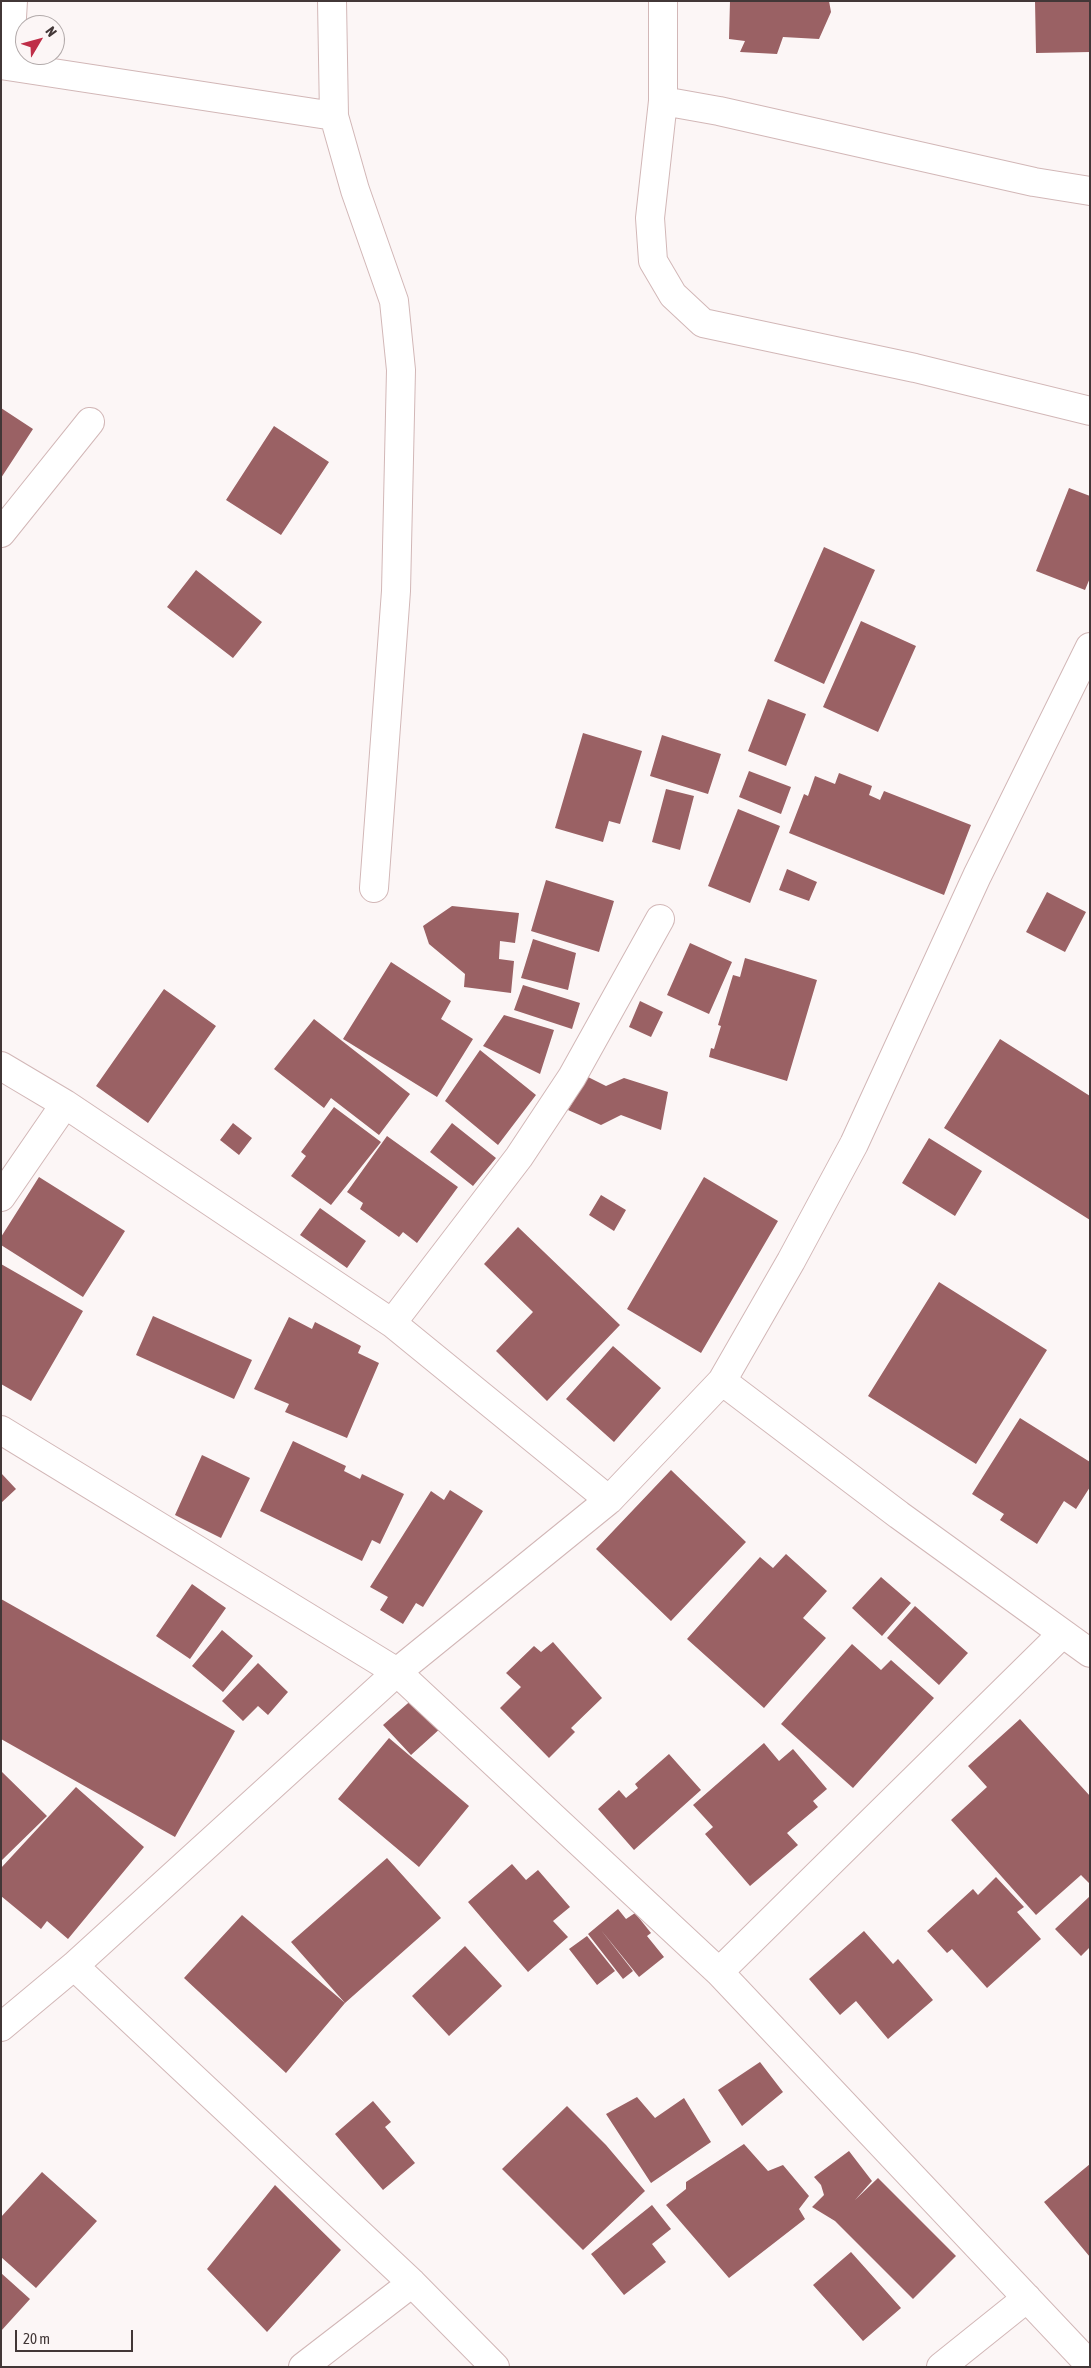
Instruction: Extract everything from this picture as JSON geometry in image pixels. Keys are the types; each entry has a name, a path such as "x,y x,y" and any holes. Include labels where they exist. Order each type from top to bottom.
{"street":[{"path":"14,1 5,65 334,116"},
{"path":"332,1 334,116 355,190 394,301 401,370 396,591 374,888"},
{"path":"663,1 664,101 650,218 653,261 673,295 703,323 915,368 1090,411"},
{"path":"664,101 719,111 1034,182 1090,191"},
{"path":"1,533 90,422"},
{"path":"3,2020 74,1966 397,1672 609,1500 722,1381 791,1261 854,1144 977,876 1090,647"},
{"path":"392,1323 525,1149 572,1077 660,919"},
{"path":"1,1066 65,1104 392,1323 609,1500"},
{"path":"1,1197 65,1104"},
{"path":"722,1381 1090,1653"},
{"path":"1,1430 397,1672 719,1972 1090,2365"},
{"path":"719,1972 1062,1634"},
{"path":"74,1966 412,2283 495,2367"},
{"path":"303,2367 412,2283"},
{"path":"941,2367 1027,2298"}],"building":[{"path":"730,1 829,1 831,12 819,39 783,37 777,54 740,52 745,41 729,39"},
{"path":"1035,1 1090,1 1090,52 1036,53"},
{"path":"1,408 33,429 1,478"},
{"path":"274,426 329,462 281,535 226,500"},
{"path":"1069,488 1090,496 1090,578 1085,590 1036,571"},
{"path":"824,547 875,570 824,684 774,661"},
{"path":"196,570 262,622 233,658 167,607"},
{"path":"861,621 916,646 878,732 823,707"},
{"path":"768,699 806,714 786,766 748,751"},
{"path":"583,733 642,751 620,824 609,821 603,842 555,828"},
{"path":"662,735 721,754 708,794 650,776"},
{"path":"749,771 791,787 781,814 739,797"},
{"path":"839,773 872,786 869,795 880,800 884,791 971,825 944,895 789,833 804,794 808,796 815,776 835,784"},
{"path":"666,789 694,796 680,850 652,842"},
{"path":"738,809 780,826 750,903 708,886"},
{"path":"787,869 817,882 809,901 779,890"},
{"path":"546,880 614,901 599,952 531,931"},
{"path":"1047,892 1086,912 1065,952 1026,932"},
{"path":"452,906 519,913 515,943 500,941 499,959 514,961 511,993 464,987 465,974 429,944 423,926"},
{"path":"533,939 576,953 568,990 521,978"},
{"path":"690,943 732,962 709,1014 667,995"},
{"path":"745,958 817,980 787,1081 709,1057 711,1048 714,1049 721,1026 718,1025 733,975 740,977"},
{"path":"391,962 451,1001 441,1019 473,1039 437,1097 343,1039"},
{"path":"523,985 580,1003 572,1029 514,1010"},
{"path":"164,989 216,1026 148,1123 96,1086"},
{"path":"640,1001 663,1012 651,1037 629,1027"},
{"path":"504,1015 554,1030 540,1074 483,1046"},
{"path":"314,1019 410,1094 379,1135 331,1098 324,1108 274,1069"},
{"path":"1000,1039 1090,1096 1090,1220 944,1128"},
{"path":"480,1050 536,1095 498,1145 445,1101"},
{"path":"588,1077 606,1086 624,1078 668,1092 661,1130 621,1115 601,1125 568,1110"},
{"path":"334,1107 381,1142 331,1205 291,1176 306,1156 301,1152"},
{"path":"233,1123 252,1138 239,1155 220,1140"},
{"path":"452,1123 496,1158 473,1186 430,1152"},
{"path":"387,1136 458,1187 417,1243 403,1232 399,1237 360,1209 363,1203 347,1192"},
{"path":"929,1138 982,1171 955,1216 902,1183"},
{"path":"39,1177 125,1231 83,1297 1,1245 1,1237"},
{"path":"704,1177 778,1221 701,1353 627,1309"},
{"path":"601,1195 626,1210 614,1231 589,1215"},
{"path":"320,1208 366,1241 347,1268 300,1235"},
{"path":"518,1227 620,1325 547,1401 496,1351 533,1312 484,1264"},
{"path":"1,1264 83,1311 31,1401 1,1384"},
{"path":"939,1282 1047,1350 976,1464 868,1396"},
{"path":"153,1316 252,1360 234,1399 136,1355"},
{"path":"289,1317 312,1329 315,1322 361,1346 358,1353 379,1363 347,1438 285,1412 289,1404 254,1389"},
{"path":"613,1346 661,1388 614,1442 566,1399"},
{"path":"1020,1418 1090,1462 1090,1487 1076,1509 1064,1501 1037,1544 1000,1520 1004,1514 972,1494"},
{"path":"293,1441 346,1466 344,1471 360,1479 362,1474 404,1494 380,1544 372,1540 362,1561 260,1511"},
{"path":"202,1455 250,1478 221,1538 175,1515"},
{"path":"671,1470 746,1542 671,1621 596,1549"},
{"path":"1,1473 16,1489 1,1503"},
{"path":"450,1490 483,1511 423,1607 416,1603 403,1624 380,1610 388,1597 370,1587 431,1491 444,1500"},
{"path":"786,1554 827,1591 803,1618 826,1638 764,1708 687,1639 760,1557 773,1568"},
{"path":"881,1577 911,1603 882,1636 852,1608"},
{"path":"192,1584 226,1608 190,1659 156,1636"},
{"path":"1,1599 235,1731 175,1837 1,1739"},
{"path":"915,1606 968,1653 939,1685 887,1638"},
{"path":"222,1630 253,1656 223,1692 192,1666"},
{"path":"553,1642 602,1698 571,1728 575,1732 549,1758 500,1708 521,1687 506,1673 534,1646 541,1652"},
{"path":"852,1644 881,1670 891,1660 934,1698 853,1788 781,1724"},
{"path":"258,1663 288,1692 268,1715 258,1706 243,1721 222,1701"},
{"path":"415,1697 442,1727 411,1755 383,1725"},
{"path":"1020,1719 1090,1796 1090,1884 1081,1875 1036,1915 951,1820 987,1787 968,1766"},
{"path":"389,1738 469,1806 419,1867 338,1799"},
{"path":"764,1743 779,1761 793,1749 827,1789 813,1801 818,1807 787,1833 798,1845 750,1886 705,1834 713,1827 693,1805"},
{"path":"669,1754 701,1790 634,1850 598,1809 619,1790 626,1798 638,1788 635,1784"},
{"path":"1,1771 47,1816 1,1861"},
{"path":"76,1787 144,1847 68,1939 47,1921 41,1929 1,1896 1,1868"},
{"path":"387,1858 441,1918 345,2003 291,1942"},
{"path":"512,1864 526,1880 538,1870 570,1907 553,1921 568,1937 528,1972 468,1902"},
{"path":"996,1877 1024,1907 1017,1912 1041,1939 987,1988 952,1949 947,1953 927,1931 973,1889 978,1895"},
{"path":"1090,1896 1090,1947 1081,1956 1055,1929"},
{"path":"618,1909 626,1919 635,1913 651,1933 647,1936 664,1957 639,1977 601,1930 633,1971 623,1979 588,1934"},
{"path":"242,1915 345,2003 286,2073 184,1978"},
{"path":"864,1931 893,1964 898,1959 933,2000 888,2039 856,2001 840,2015 809,1979"},
{"path":"587,1936 615,1971 597,1985 569,1949"},
{"path":"465,1946 502,1986 449,2036 412,1996"},
{"path":"760,2062 783,2092 742,2126 718,2090"},
{"path":"637,2097 655,2118 684,2098 711,2142 651,2183 606,2114"},
{"path":"373,2101 391,2122 385,2127 415,2163 383,2190 335,2134"},
{"path":"567,2106 606,2145 645,2191 583,2250 502,2169"},
{"path":"744,2144 768,2171 783,2165 809,2196 799,2209 805,2219 729,2278 666,2205 686,2189 686,2182"},
{"path":"849,2151 872,2181 855,2200 878,2178 956,2256 913,2299 835,2221 812,2207 824,2195 821,2185 814,2177"},
{"path":"1090,2164 1090,2257 1044,2202"},
{"path":"42,2172 97,2221 36,2288 1,2257 1,2217"},
{"path":"275,2185 341,2250 267,2332 207,2269"},
{"path":"652,2205 671,2229 652,2244 666,2262 624,2295 591,2254"},
{"path":"851,2252 901,2308 863,2341 813,2285"},
{"path":"1,2273 30,2299 1,2331"}]}
